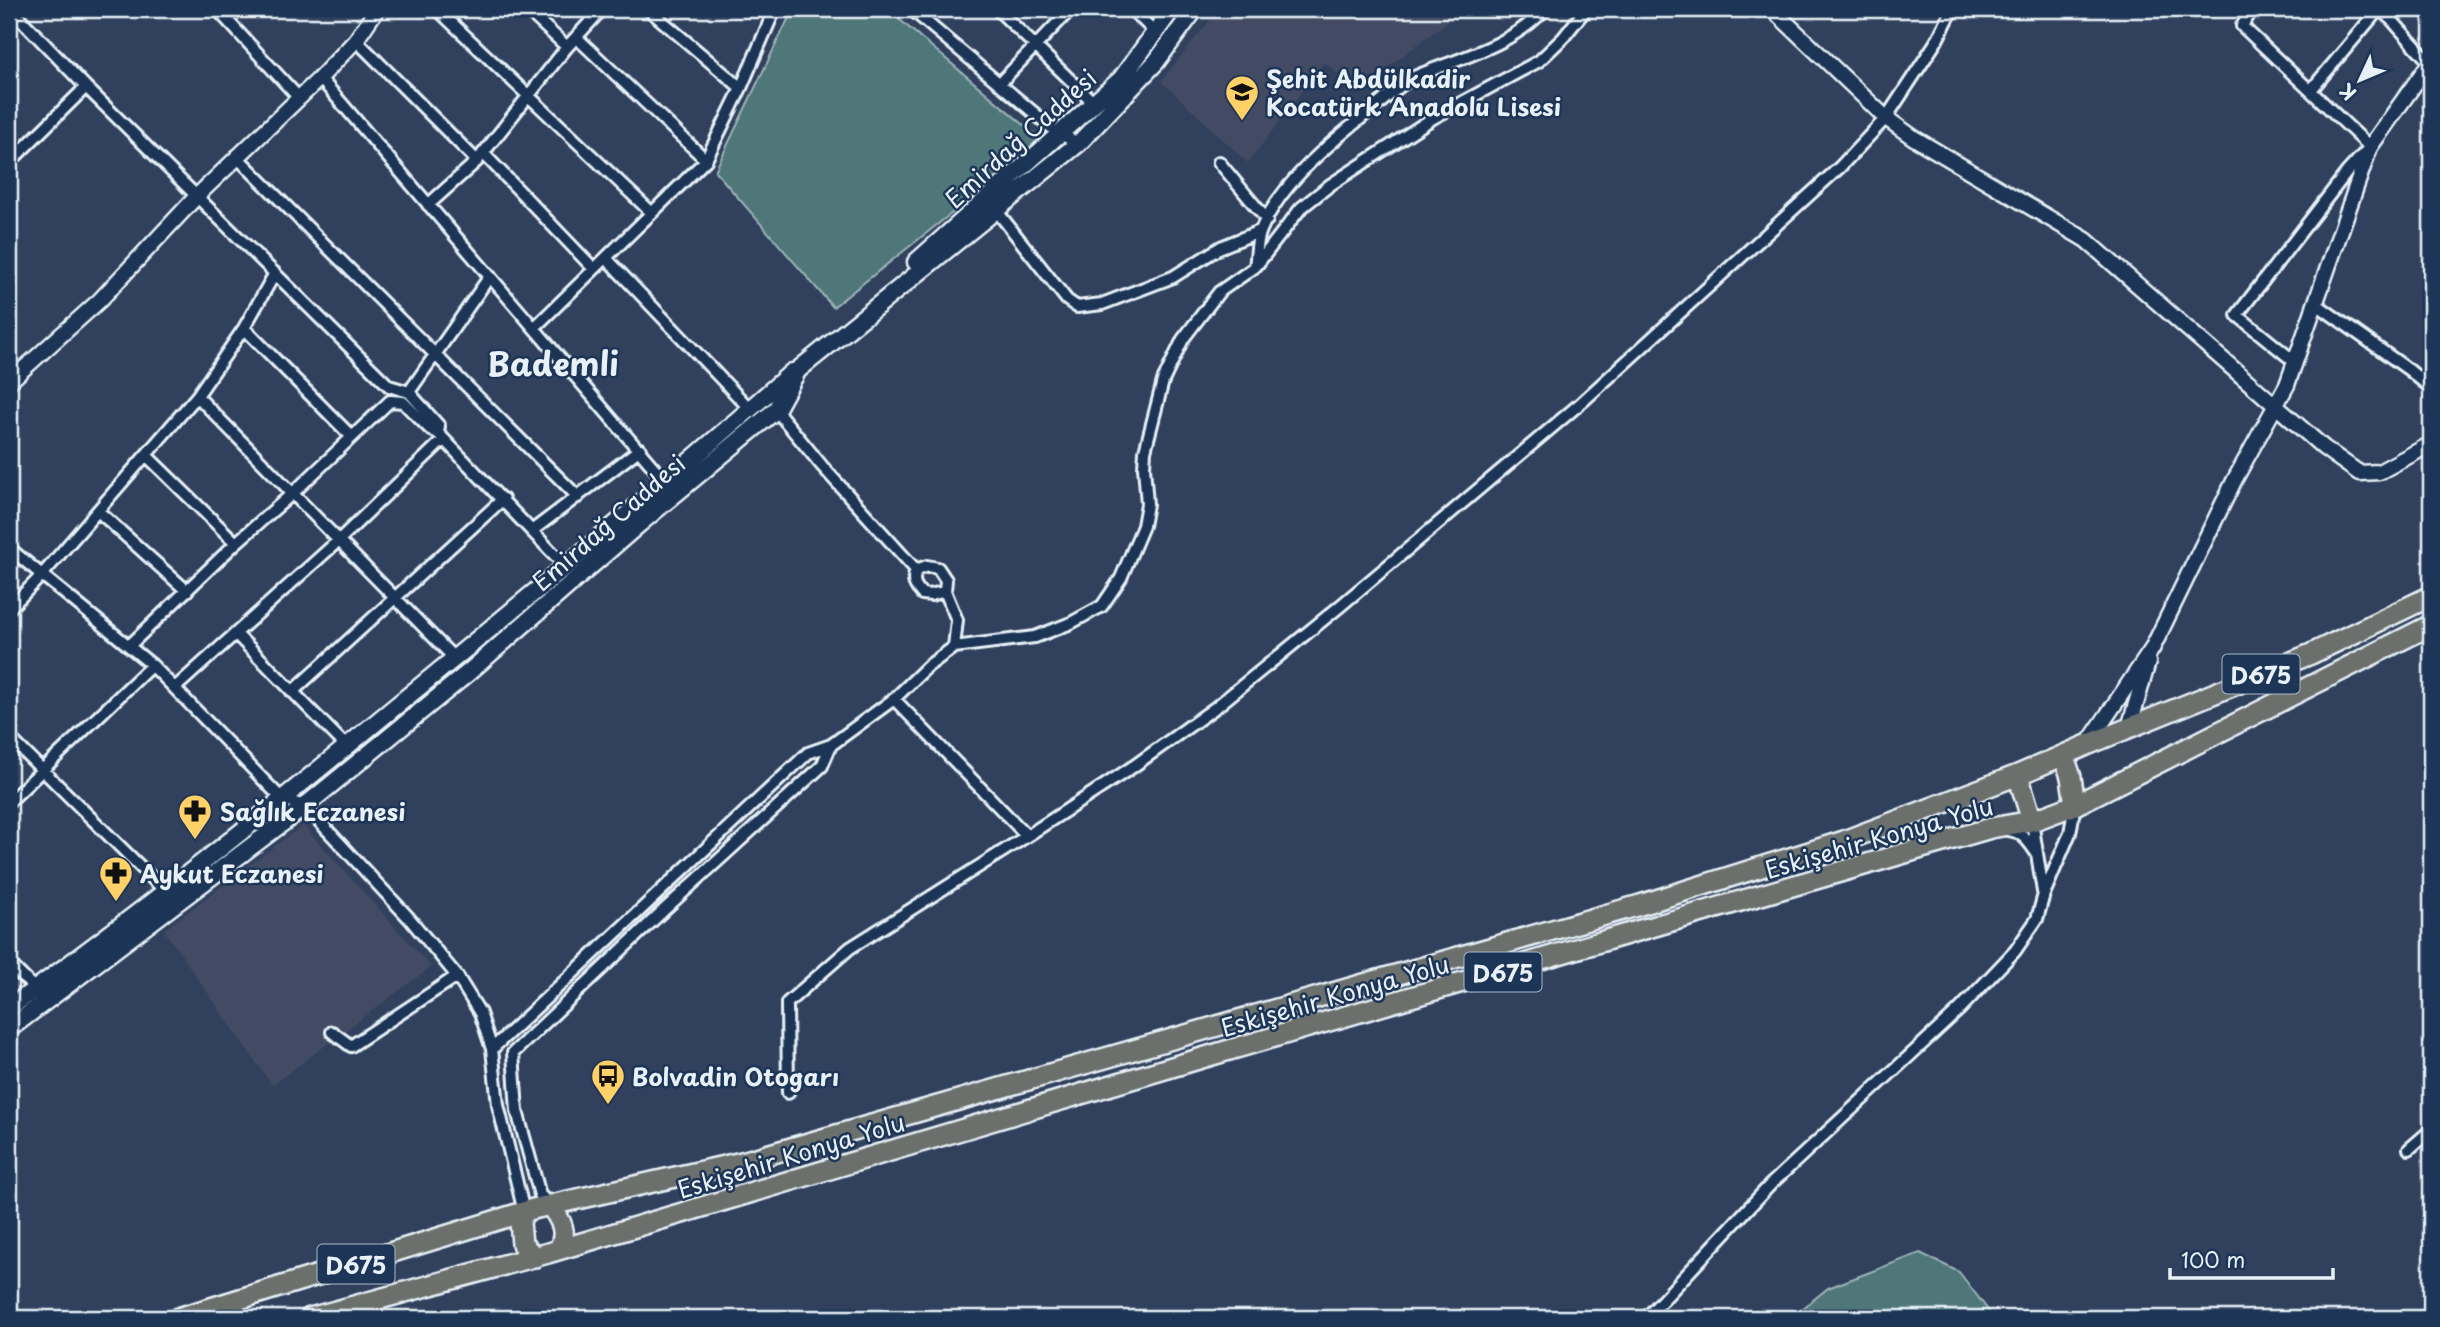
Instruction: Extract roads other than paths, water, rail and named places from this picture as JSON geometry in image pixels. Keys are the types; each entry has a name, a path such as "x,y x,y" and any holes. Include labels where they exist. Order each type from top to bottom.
{"highway":[{"name":"D675","path":"178,1318 524,1212 743,1162 1627,909 1844,841 2018,775 2311,654 2431,596"},
{"name":"Eskişehir Konya Yolu","path":"547,1253 1991,828 2032,821 2075,806 2431,625"},
{"path":"2064,756 2071,777 2075,806"},
{"path":"2018,775 2032,821"},
{"path":"524,1212 520,1222 522,1244 547,1253 564,1241 562,1224 550,1205"},
{"name":"D675","path":"310,1318 547,1253"}],"main road":[{"name":"Emirdağ Caddesi","path":"9,1008 282,799 455,659 750,409 1121,79 1172,9"},
{"name":"Emirdağ Caddesi","path":"9,1029 305,806 469,672 776,410 798,370 1079,143 1156,62 1195,9"}],"street":[{"path":"11,9 86,87 389,386 409,392 439,426 441,436"},
{"path":"217,9 298,97"},
{"path":"9,382 100,300 236,156 320,78 356,40 377,9"},
{"path":"437,9 652,212"},
{"path":"526,9 567,47"},
{"path":"428,205 480,157 567,47 602,9"},
{"path":"648,9 741,88"},
{"path":"534,328 706,160 775,9"},
{"path":"911,9 1059,134 1079,143"},
{"path":"997,9 1094,103"},
{"path":"999,84 1071,9"},
{"path":"1131,9 1155,32"},
{"path":"1255,267 1260,231 1286,189 1306,166 1416,75 1475,55 1533,21 1545,9"},
{"path":"492,1049 808,753 831,745 894,699 928,666 954,647 1035,637 1071,624 1102,606 1121,579 1143,526 1147,504 1145,451 1163,381 1183,339 1219,292 1255,267 1300,208 1330,185 1433,118 1539,61 1563,38 1586,9"},
{"path":"1772,9 1886,118 1914,138 2086,240 2324,448 2359,473 2379,472 2431,444"},
{"path":"788,1093 787,1003 850,948 1027,836 1216,708 1582,402 1840,167 1886,118 1936,42 1953,9"},
{"path":"2253,9 2242,26 2370,147"},
{"path":"2295,362 2238,315 2347,172 2370,147 2431,63 2380,9 2311,90"},
{"path":"576,37 706,160"},
{"path":"356,40 594,269"},
{"path":"320,78 665,481"},
{"path":"9,163 86,87"},
{"path":"2087,745 2151,651 2235,479 2287,385 2370,147"},
{"path":"236,156 578,497"},
{"path":"1219,162 1267,220"},
{"path":"996,210 1067,300 1077,307 1102,304 1173,277 1221,247 1260,231"},
{"path":"606,258 750,409"},
{"path":"9,608 42,575 197,396 244,328 275,273"},
{"path":"409,392 490,276"},
{"path":"2315,303 2431,388"},
{"path":"244,328 352,437"},
{"path":"197,396 455,659"},
{"path":"129,646 390,401 402,402 441,436 533,530 576,579"},
{"path":"776,410 822,466 916,570"},
{"path":"175,688 338,541 441,436"},
{"path":"533,530 640,449"},
{"path":"146,455 236,543"},
{"path":"292,692 503,499"},
{"path":"98,511 187,591"},
{"path":"9,548 152,665 282,799 305,806 410,918 457,976 480,1013 492,1049 498,1105 524,1212"},
{"path":"945,591 931,595 922,594 913,578 916,570 927,566 938,568 946,580 945,591 957,620 954,647"},
{"path":"236,634 346,747"},
{"path":"2129,728 2151,651"},
{"path":"9,802 152,665"},
{"path":"894,699 1027,836"},
{"path":"9,737 165,891"},
{"path":"513,1053 822,766 831,745"},
{"path":"1646,1318 1771,1184 1959,1010 2015,951 2037,919 2044,894 2070,833 2075,806"},
{"path":"2032,821 2044,894"},
{"path":"1991,828 2013,830 2027,839 2039,856"},
{"path":"9,962 48,1001"},
{"path":"332,1032 351,1046 457,976"},
{"path":"492,1049 513,1053"},
{"path":"513,1053 517,1111 540,1195 550,1205"},
{"path":"2409,1149 2431,1130"}],"place":[{"name":"Şehit Abdülkadir Kocatürk Anadolu Lisesi","path":"1242,122"},
{"name":"Sağlık Eczanesi","path":"195,841"},
{"name":"Aykut Eczanesi","path":"116,903"},
{"name":"Bolvadin Otogarı","path":"608,1106"}],"district":[{"name":"Bademli","path":"553,363"}]}
